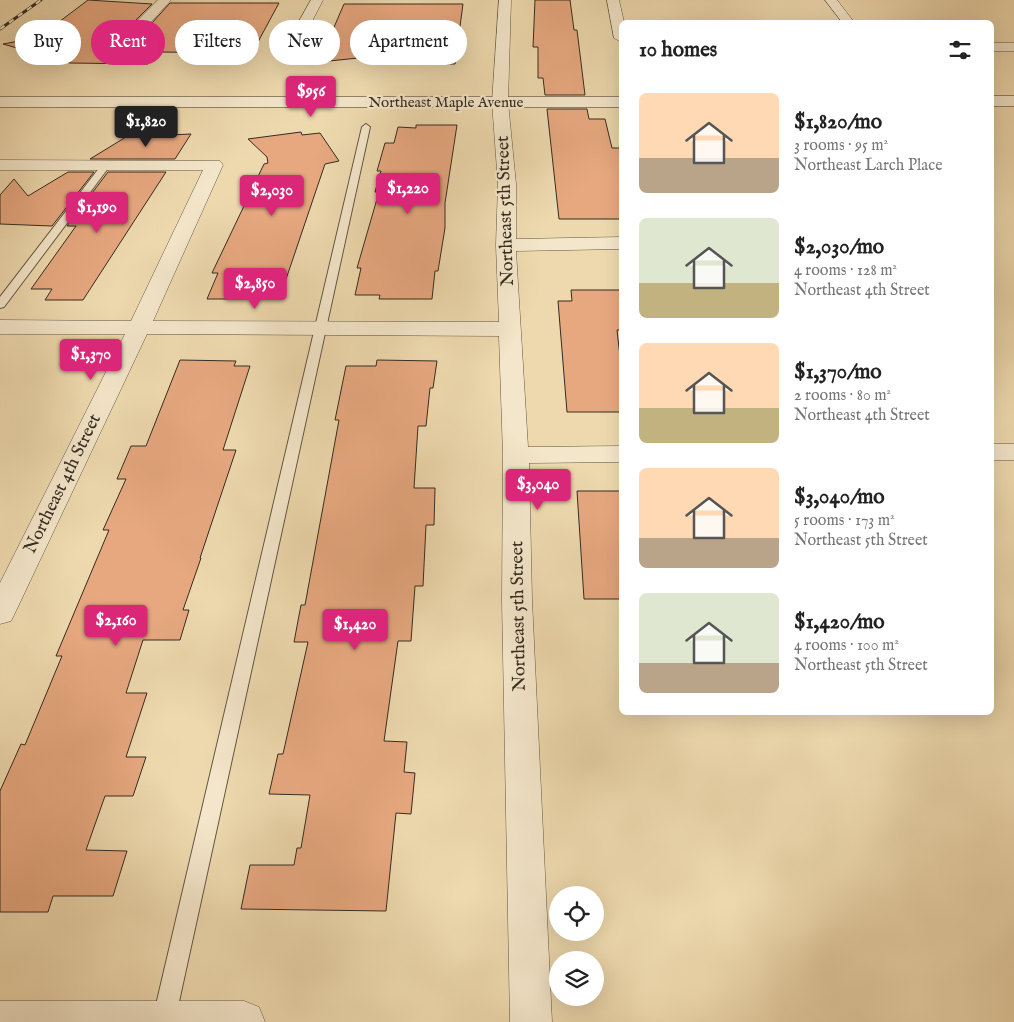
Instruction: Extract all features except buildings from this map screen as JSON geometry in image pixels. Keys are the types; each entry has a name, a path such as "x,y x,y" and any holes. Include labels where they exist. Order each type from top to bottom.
{"street":[{"path":"146,20 165,0"},
{"path":"306,20 317,0"},
{"name":"Northeast 5th Street","path":"505,0 500,102 507,184 506,245 516,455 518,610 531,1022"},
{"path":"613,0 619,28"},
{"path":"831,0 846,20"},
{"path":"994,46 1014,47"},
{"path":"994,101 1014,101"},
{"name":"Northeast Maple Avenue","path":"0,102 619,102"},
{"path":"0,165 106,164"},
{"name":"Northeast 4th Street","path":"0,613 139,328 214,164 106,164"},
{"path":"506,245 619,243"},
{"path":"0,327 510,329"},
{"path":"994,452 1014,452"},
{"path":"516,455 619,454"},
{"path":"0,1022 244,1022"}],"lane":[{"path":"162,1021 366,126"},
{"path":"0,305 106,164"}],"railway":[{"path":"0,29 41,0"}]}
